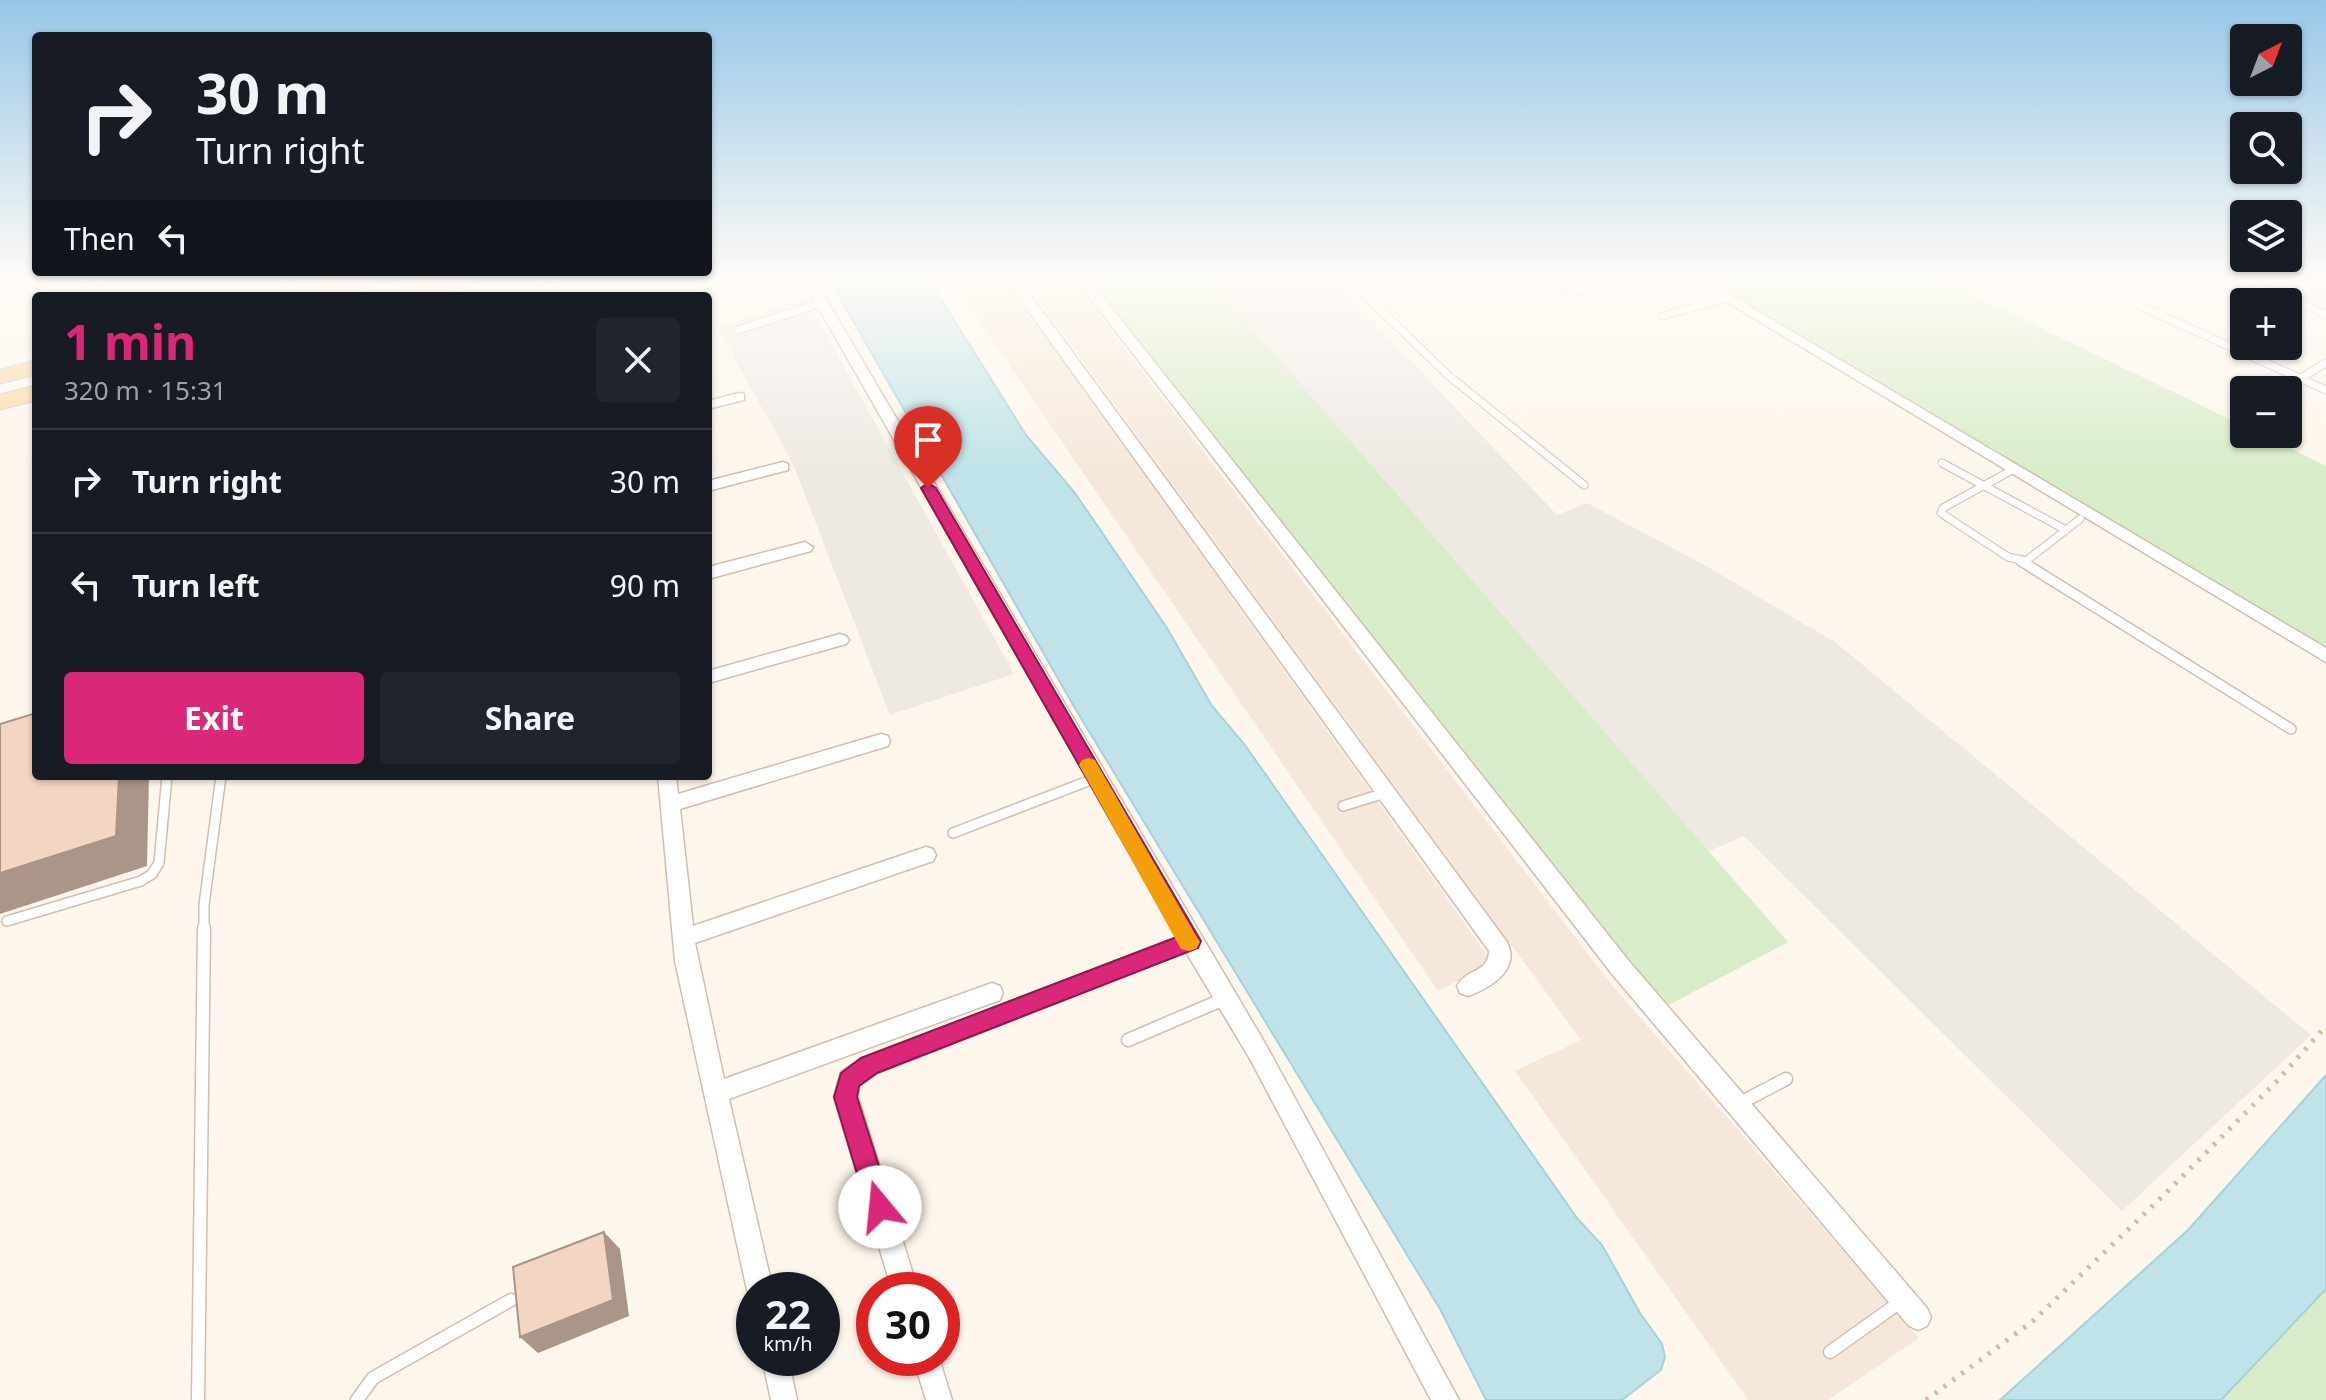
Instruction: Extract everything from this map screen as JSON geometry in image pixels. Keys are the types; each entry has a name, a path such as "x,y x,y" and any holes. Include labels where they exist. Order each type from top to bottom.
{"main road":[{"path":"0,377 32,368"},
{"path":"0,396 0,402 32,394"}],"street":[{"path":"845,342 1258,1052 1446,1400"},
{"path":"1057,342 1500,949 1501,961 1496,971 1468,986"},
{"path":"1131,342 1620,967 1918,1317"},
{"path":"1801,342 2326,656"},
{"path":"712,404 739,397"},
{"path":"712,485 783,467"},
{"path":"712,572 805,547"},
{"path":"712,676 840,640"},
{"path":"671,804 881,741"},
{"path":"668,780 683,938 756,1272"},
{"path":"683,938 926,855"},
{"path":"899,1272 846,1097 849,1080 869,1066 1191,941"},
{"path":"716,1093 992,993"},
{"path":"779,1376 784,1400"},
{"path":"932,1376 939,1400"}],"lane":[{"path":"1414,342 1449,376 1584,485"},
{"path":"2219,342 2294,376"},
{"path":"2302,376 2326,363"},
{"path":"2302,380 2326,390"},
{"path":"1942,463 2066,530"},
{"path":"2014,469 1943,508 1941,513 2291,729"},
{"path":"2020,561 2026,561 2080,519"},
{"path":"953,833 1096,778"},
{"path":"7,921 141,881 152,874 159,863 167,780"},
{"path":"198,1400 204,905 220,780"},
{"path":"1343,806 1385,793"},
{"path":"1128,1040 1225,999"},
{"path":"1736,1105 1786,1079"},
{"path":"357,1400 373,1378 511,1300"},
{"path":"1830,1352 1903,1300"}],"path":[{"path":"1926,1400 2033,1321 2255,1103 2326,1026"}],"shaded area":[{"path":"726,342 831,342 1014,674 890,715 793,464"},
{"path":"994,342 1050,342 1493,963 1438,991"},
{"path":"1069,342 1120,342 1611,984 1919,1338 1828,1400 1748,1400 1515,1071 1581,1040"},
{"path":"1263,342 1393,342 1557,515 1587,503 1701,563 1835,642 2311,1035 2122,1211 1744,836 1707,852"}],"green space":[{"path":"1137,342 1264,342 1788,942 1665,1007 1521,830"},
{"path":"1812,342 2070,342 2230,419 2230,448 2289,448 2326,466 2326,650"},
{"path":"2326,1289 2326,1400 2221,1400"}],"water":[{"path":"865,342 968,342 1026,435 1075,493 1167,628 1212,706 1245,745 1577,1218 1602,1245 1640,1313 1662,1344 1665,1357 1661,1370 1622,1400 1486,1400 1440,1309 1076,710"},
{"path":"2326,1075 2326,1289 2221,1400 2000,1400 2188,1230"}],"building":[{"path":"32,714 32,780 119,780 116,836 0,873 0,724"},
{"path":"604,1232 613,1300 520,1337 513,1267"}],"slow traffic":[{"path":"1089,765 1189,942"}],"route":[{"path":"880,1207 846,1097 849,1080 869,1066 1191,941 928,488"}]}
